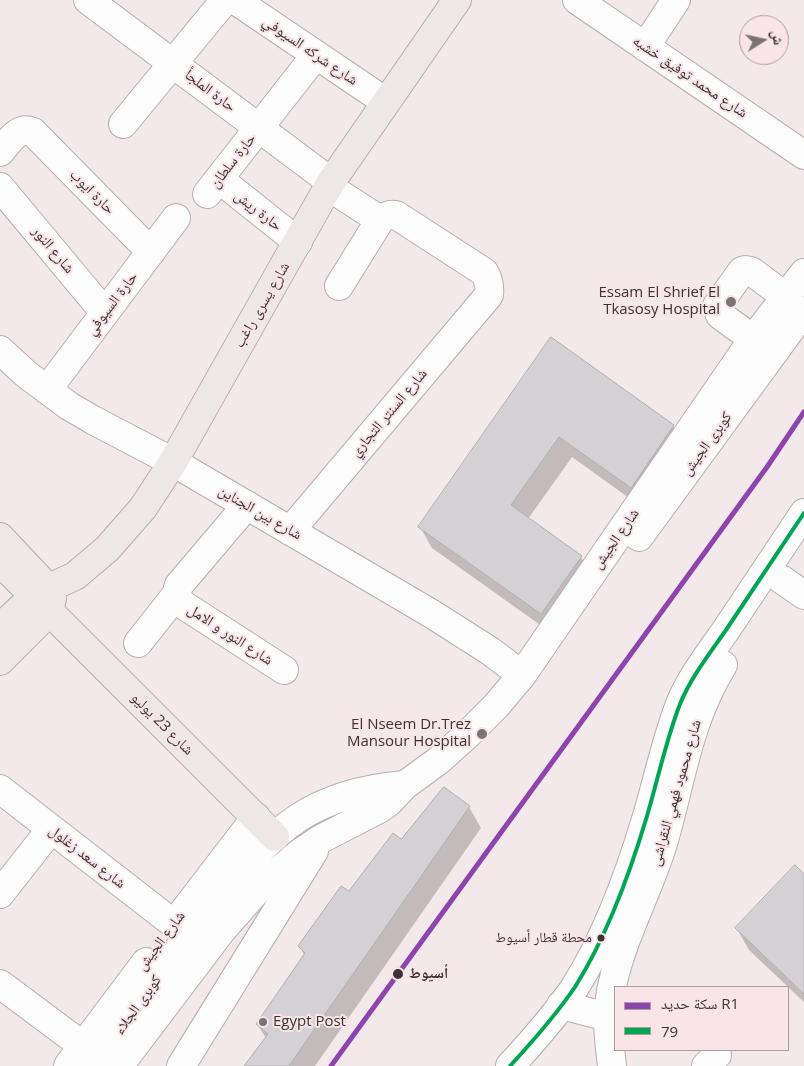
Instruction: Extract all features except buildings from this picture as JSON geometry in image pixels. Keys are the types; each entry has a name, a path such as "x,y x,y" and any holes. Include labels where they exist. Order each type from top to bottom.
{"main road":[{"name":"شارع يسرى راغب","path":"0,628 44,599 62,583 75,576 107,549 143,508 173,462 330,185 457,0"},
{"name":"شارع 23 يوليو","path":"0,537 44,599 259,835"},
{"name":"شارع 23 يوليو","path":"0,562 44,599"},
{"name":"شارع يسرى راغب","path":"0,660 44,599"}],"street":[{"name":"حارة الملجأ","path":"88,0 259,128 330,185 380,220"},
{"path":"123,124 225,0"},
{"name":"شارع شركه السيوفي","path":"235,0 386,102"},
{"name":"شارع محمد توفيق خشبه","path":"577,0 804,155"},
{"path":"645,47 676,0"},
{"name":"حارة سلطان","path":"213,187 316,56"},
{"name":"حارة ايوب","path":"0,152 17,132 28,129 33,132 152,252"},
{"name":"شارع النور","path":"0,187 105,313"},
{"name":"حارة ريش","path":"213,187 298,242"},
{"name":"شارع السنتر التجاري","path":"290,530 489,295 489,283 484,272 396,215 388,215 380,220"},
{"name":"حارة السيوفي","path":"47,390 176,218"},
{"path":"339,286 380,220"},
{"path":"753,339 720,315 717,309 717,306 742,271 751,271 795,304"},
{"name":"شارع الجيش","path":"211,925 280,869 321,840 389,802 405,785 438,761 496,706 522,675 753,339 795,304 804,273"},
{"name":"كوبرى الجيش","path":"600,563 624,554 632,547 795,304"},
{"name":"شارع بين الجناين","path":"0,350 47,390 93,420 173,462 290,530 456,629 522,675"},
{"name":"شارع النور و الامل","path":"247,505 178,585 176,595 182,604 284,670"},
{"name":"شارع محمود فهمي النقراشى","path":"510,1066 536,1038 585,970 604,932 627,875 647,818 674,721 690,685 804,513"},
{"name":"شارع محمود فهمي النقراشى","path":"612,1066 608,1016 613,987 620,958 654,871 696,717 722,666 804,544"},
{"path":"781,578 804,596"},
{"path":"138,643 176,595"},
{"path":"211,925 259,835 331,801 367,790 405,785"},
{"name":"شارع سعد زغلول","path":"0,789 174,924"},
{"path":"0,894 51,829"},
{"name":"شارع الجيش","path":"82,1059 174,924 259,835"},
{"path":"181,1066 321,840"},
{"name":"كوبرى الجلاء","path":"82,1059 211,925"},
{"name":"كوبرى الجلاء","path":"119,1066 211,925"},
{"path":"0,984 82,1059"},
{"path":"561,1005 608,1016"}],"rail line":[{"name":"R1","path":"331,1066 767,467 804,412"}],"transit line":[{"name":"79","path":"510,1066 560,1008 587,967 617,904 633,860 670,731 684,694 804,513"}],"place":[{"name":"Essam El Shrief El Tkasosy Hospital","path":"731,302"},
{"name":"El Nseem Dr.Trez Mansour Hospital","path":"482,734"},
{"name":"محطة قطار أسيوط","path":"601,938"},
{"name":"أسيوط","path":"398,974"},
{"name":"Egypt Post","path":"263,1022"}]}
